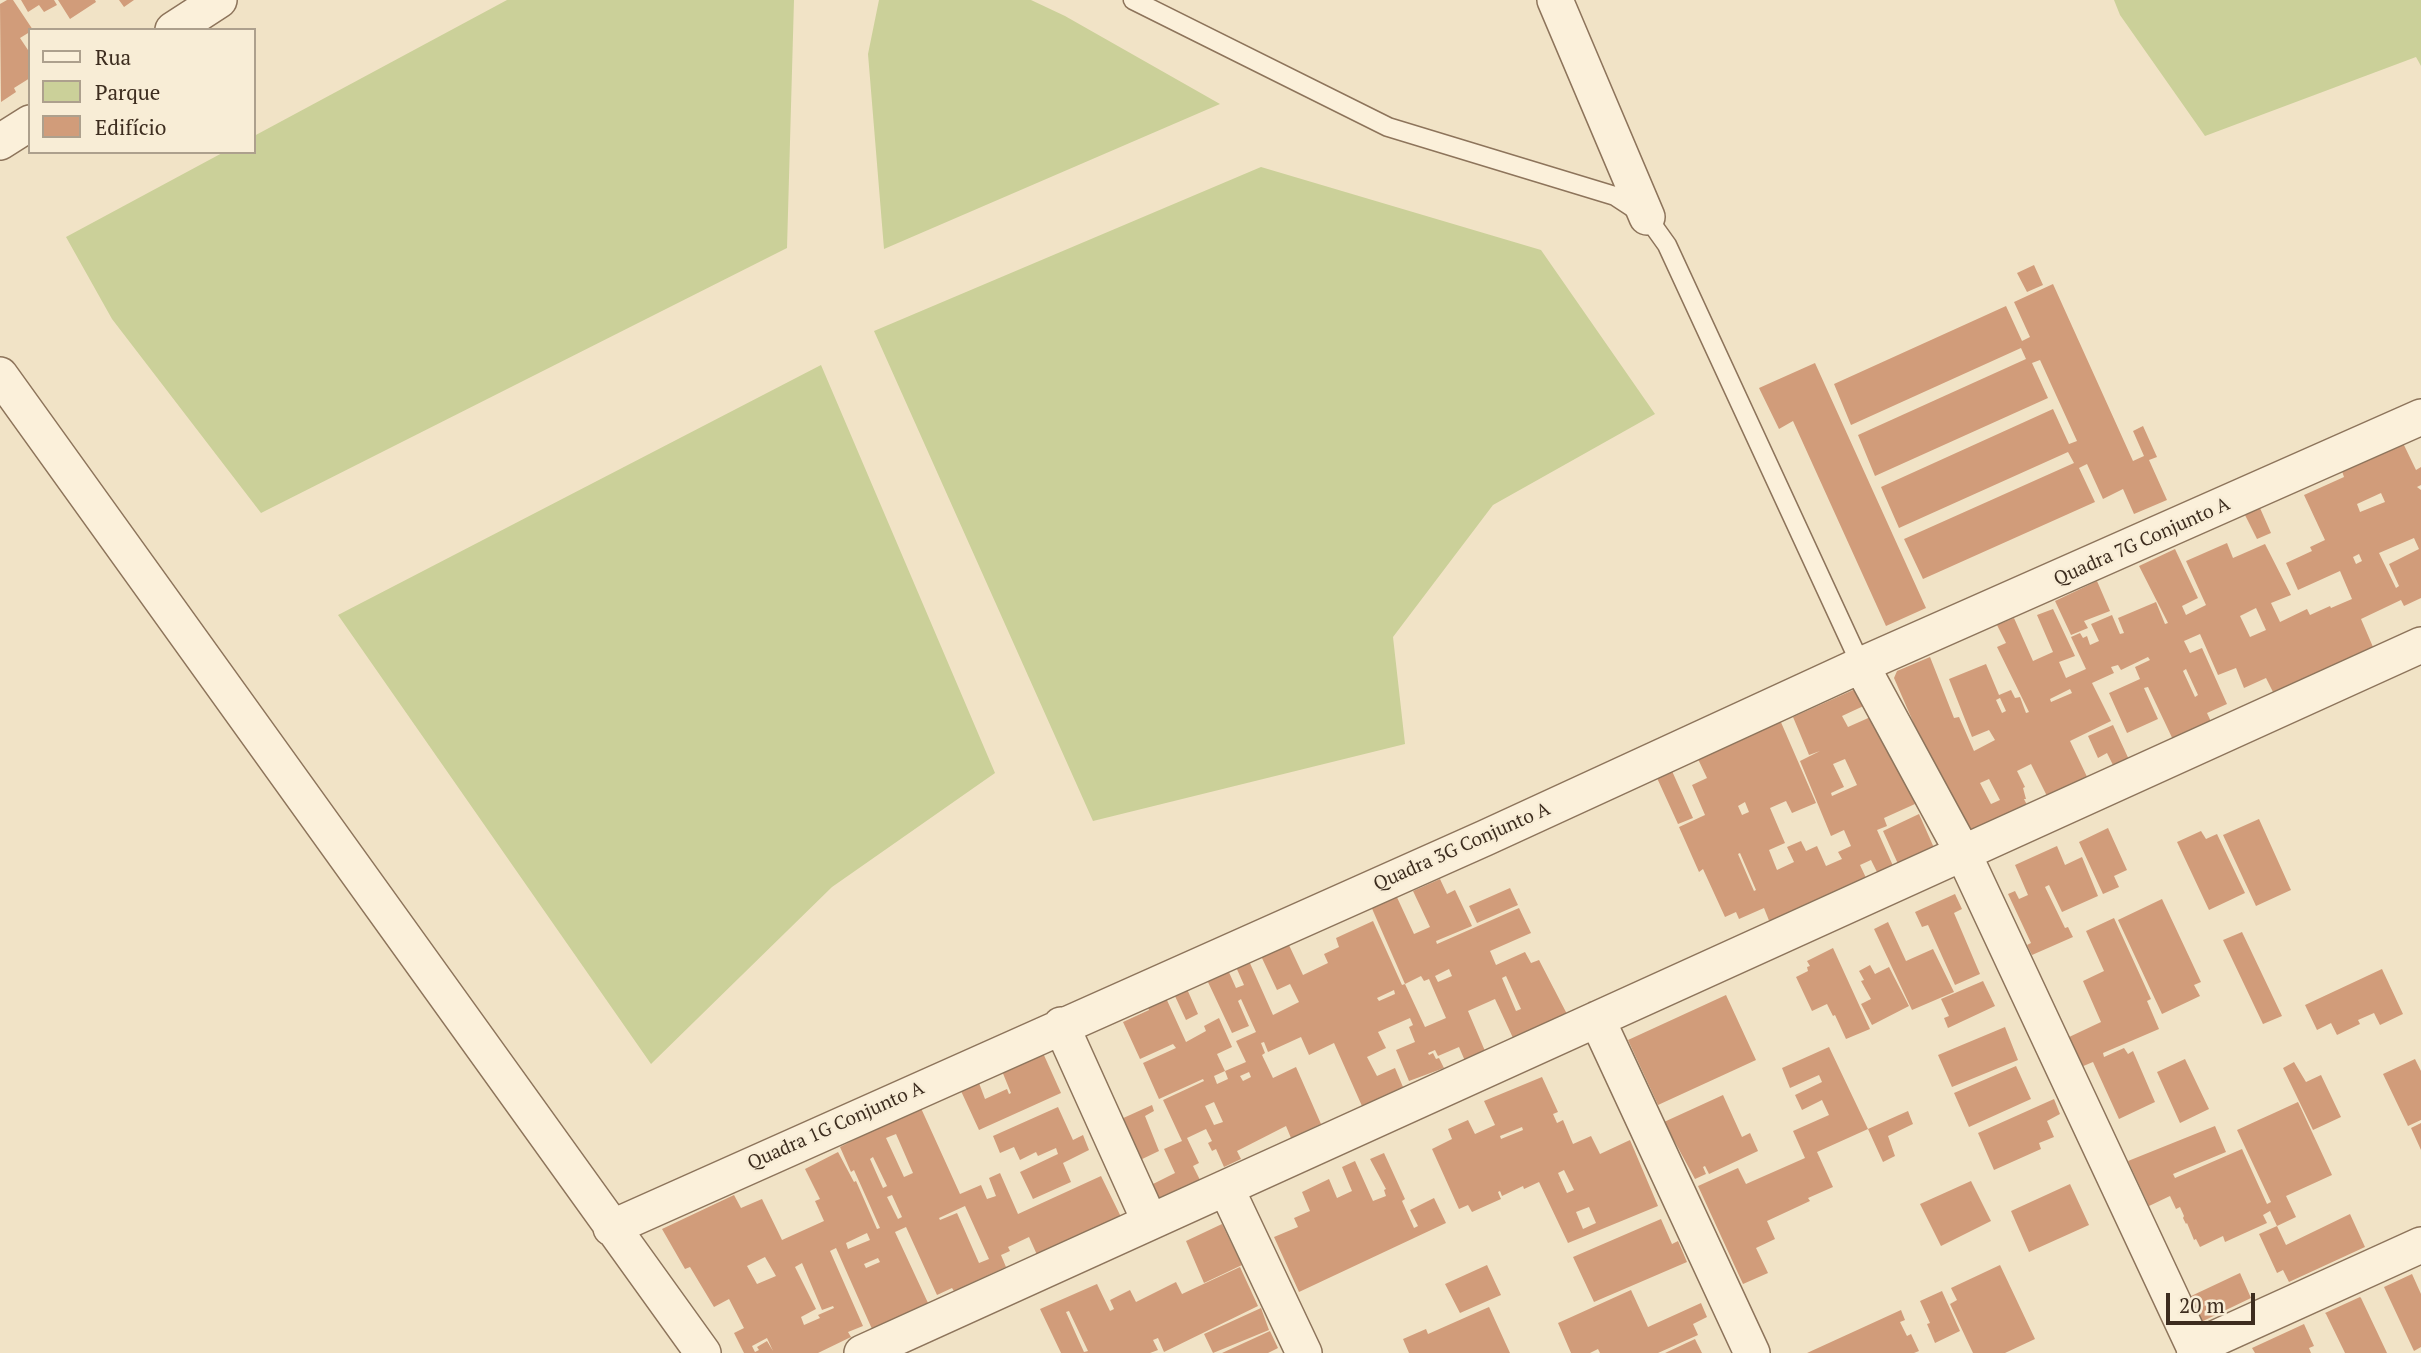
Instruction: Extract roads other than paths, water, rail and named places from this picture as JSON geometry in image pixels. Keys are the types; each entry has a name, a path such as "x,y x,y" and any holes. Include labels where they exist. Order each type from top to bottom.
{"street":[{"path":"176,28 219,0"},
{"path":"1555,0 1647,217"},
{"path":"0,142 28,124"},
{"path":"0,375 703,1353"},
{"name":"Quadra 7G Conjunto A","path":"1861,665 2421,418"},
{"path":"862,1353 2421,645"},
{"path":"1861,665 1963,853 2195,1350 2421,1245"},
{"name":"Quadra 3G Conjunto A","path":"1061,1025 1485,838 1861,665"},
{"path":"1597,1019 1752,1353"},
{"path":"1061,1025 1150,1222"},
{"name":"Quadra 1G Conjunto A","path":"611,1228 1061,1025"},
{"path":"1226,1188 1304,1353"}],"lane":[{"path":"1133,0 1388,127 1615,196 1647,217 1667,245 1861,665"}]}
